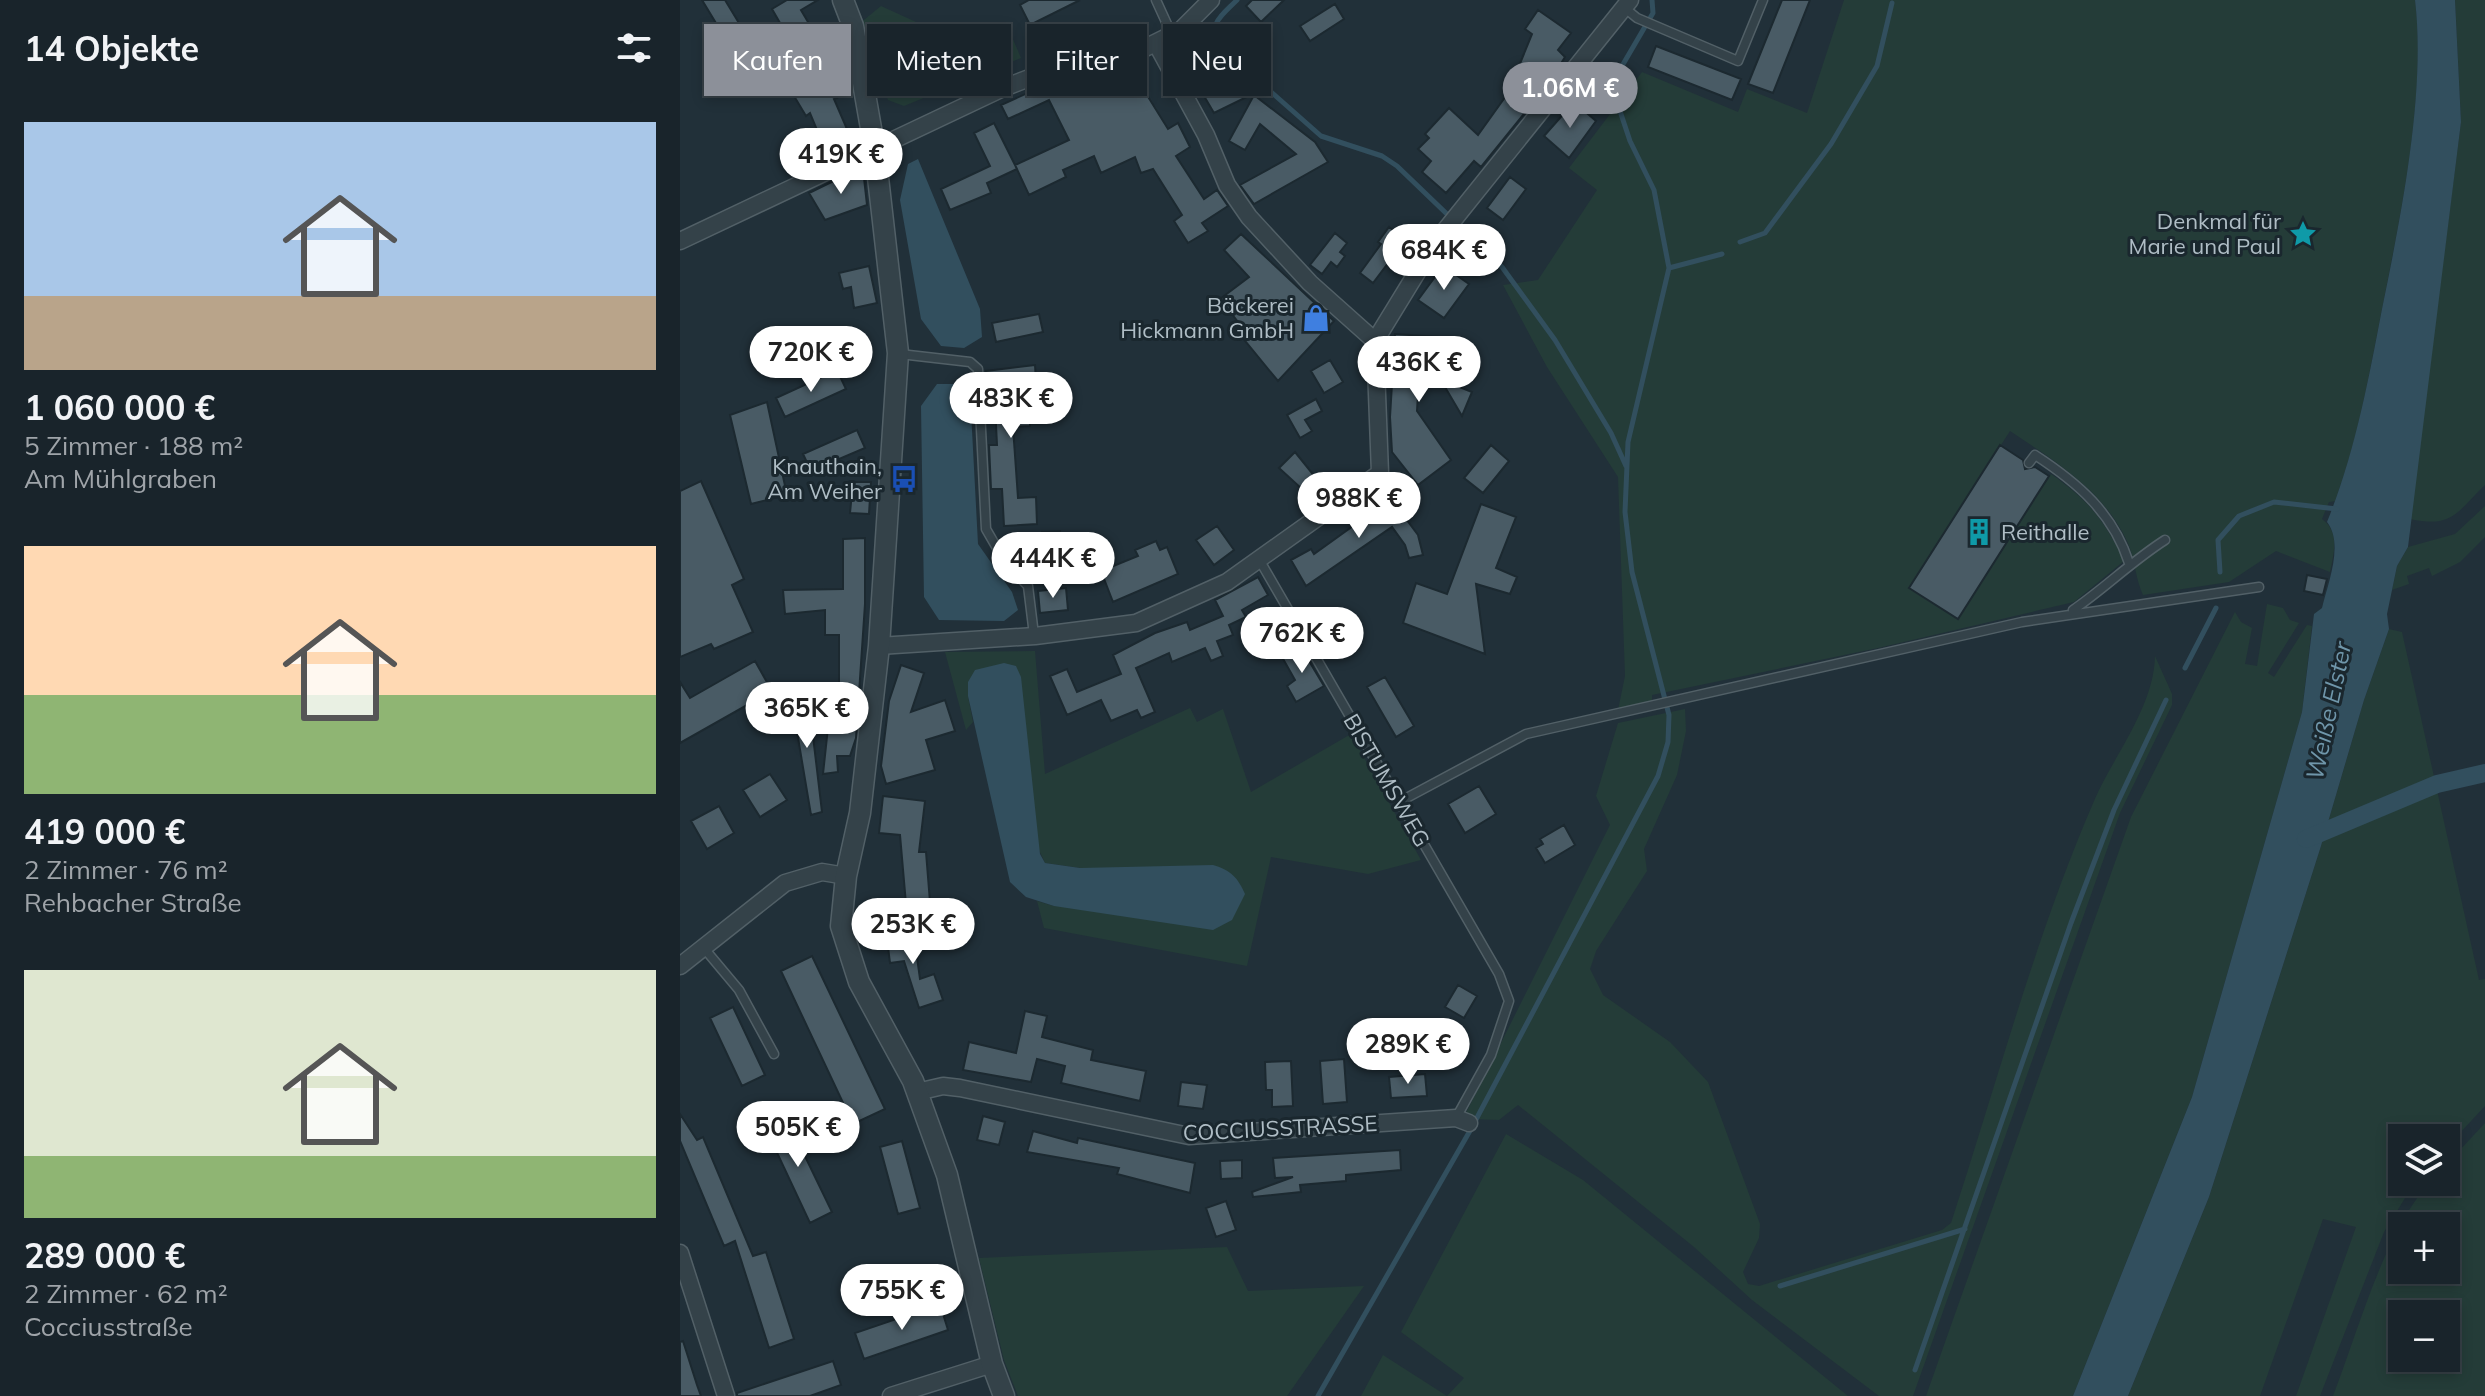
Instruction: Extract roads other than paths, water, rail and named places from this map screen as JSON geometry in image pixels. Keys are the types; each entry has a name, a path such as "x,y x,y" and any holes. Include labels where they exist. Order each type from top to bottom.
{"street":[{"path":"843,0 853,26 875,151 898,353 879,646 860,813 846,876 841,926 859,982 917,1092 947,1175 992,1364 1004,1396"},
{"path":"1184,24 1211,0"},
{"path":"879,646 1035,636 1136,623 1227,582 1380,473 1375,341 1397,301 1445,231 1631,9"},
{"path":"680,241 1045,71 1139,51 1163,40"},
{"path":"1156,43 1206,135 1227,185 1249,217 1310,283 1375,341"},
{"path":"680,966 785,883 822,872 846,876"},
{"name":"COCCIUSSTRASSE","path":"917,1092 943,1086 960,1088 1189,1136 1462,1120"},
{"path":"680,1253 726,1396"},
{"path":"891,1396 992,1364"}],"lane":[{"path":"1156,0 1167,24"},
{"path":"1631,9 1658,27 1738,61 1763,0"},
{"path":"898,353 970,362 978,369 986,529 1005,562 1028,586 1035,636"},
{"path":"2029,463 2035,455 2083,490 2121,539 2129,563"},
{"path":"2069,613 2102,590 2129,563 2165,540"},
{"name":"BISTUMSWEG","path":"1260,561 1499,974 1509,1001"},
{"path":"1399,802 1526,734 2069,613 2259,587"},
{"path":"703,947 739,990 774,1054"},
{"name":"COCCIUSSTRASSE","path":"1462,1120 1491,1055 1509,1001"}],"water":[{"name":"Weiße Elster","path":"2415,0 2455,0 2461,122 2408,547 2397,566 2387,614 2389,629 2209,1197 2128,1396 2073,1396 2192,1097 2302,712 2314,614 2322,608 2333,564 2334,541 2327,522 2360,417 2404,195 2417,74"},
{"path":"918,159 980,309 982,337 964,348 941,346 921,319 900,200 908,164"},
{"path":"937,384 958,384 970,392 978,544 1012,592 1018,610 1004,621 939,620 924,597 921,406"},
{"path":"1004,663 1016,666 1021,677 1040,854 1045,863 1080,868 1213,865 1233,875 1245,894 1232,920 1213,930 1054,906 1026,897 1010,882 968,696 968,682 975,670"}],"waterway":[{"path":"1237,0 1218,20 1215,31 1219,46 1321,136 1382,156 1397,166 1502,267 1555,340 1611,433 1626,466"},
{"path":"1318,1396 1471,1129 1658,776 1668,742 1669,715 1632,572 1625,512 1628,442 1669,268 1654,190 1630,141 1616,88 1622,66 1653,13 1652,0"},
{"path":"1740,242 1765,233 1831,144 1877,66 1892,3"},
{"path":"1669,268 1722,254"},
{"path":"2220,572 2218,540 2239,516 2274,502 2337,509"},
{"path":"2185,668 2216,608"},
{"path":"1915,1370 2071,923 2114,810 2166,700"},
{"path":"2306,839 2437,784 2485,773"},
{"path":"1780,1286 1965,1229"}],"place":[{"name":"Denkmal für Marie und Paul","path":"2303,234"},
{"name":"Bäckerei Hickmann GmbH","path":"1316,318"},
{"name":"Knauthain, Am Weiher","path":"904,479"},
{"name":"Reithalle","path":"1979,532"}]}
